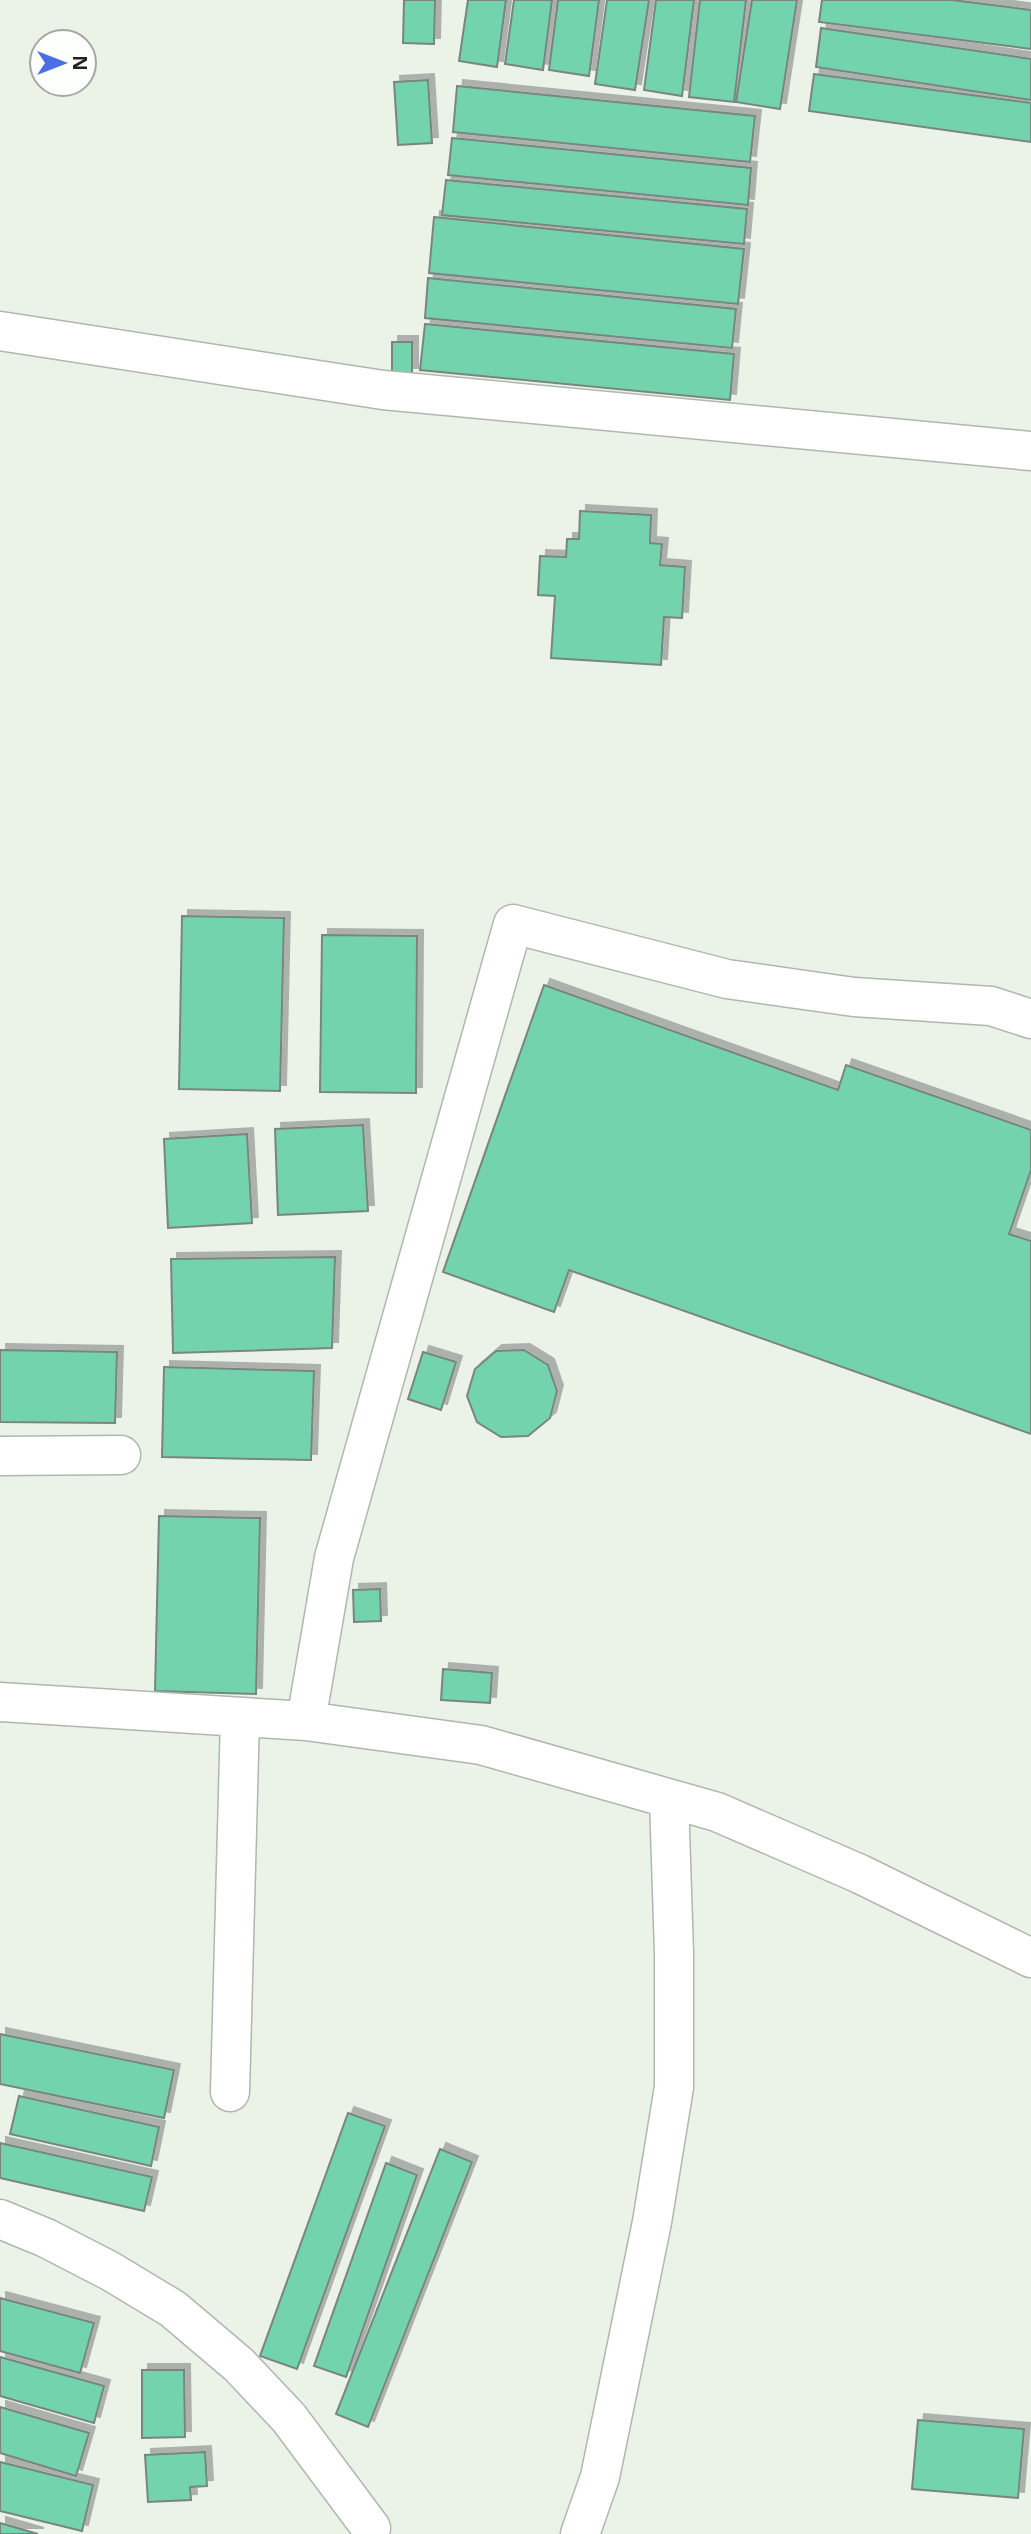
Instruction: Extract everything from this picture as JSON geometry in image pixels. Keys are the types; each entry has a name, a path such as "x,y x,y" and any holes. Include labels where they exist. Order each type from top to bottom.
{"street":[{"path":"0,331 383,390 1031,451"},
{"path":"306,1721 334,1558 513,924 727,979 854,997 991,1006 1031,1019"},
{"path":"0,1456 121,1455"},
{"path":"0,1702 306,1721 481,1745 717,1812 860,1874 1031,1958"},
{"path":"230,2092 240,1717"},
{"path":"580,2534 600,2477 652,2222 674,2087 674,1953 669,1799"},
{"path":"0,2219 100,2265 173,2309 239,2365 289,2418 371,2528"}],"building":[{"path":"404,0 435,0 434,44 403,43"},
{"path":"468,0 506,0 497,67 459,61"},
{"path":"514,0 552,0 543,70 505,64"},
{"path":"558,0 599,0 589,76 549,70"},
{"path":"607,0 649,0 635,90 595,84"},
{"path":"656,0 694,0 682,96 644,90"},
{"path":"700,0 746,0 734,102 689,97"},
{"path":"752,0 797,0 780,109 736,102"},
{"path":"822,0 952,0 1031,10 1031,49 819,22"},
{"path":"821,28 1031,59 1031,100 816,67"},
{"path":"814,74 1031,103 1031,142 809,111"},
{"path":"428,80 432,143 398,145 394,82"},
{"path":"457,86 755,116 750,162 453,132"},
{"path":"452,138 751,168 748,205 448,175"},
{"path":"446,180 747,209 744,244 442,215"},
{"path":"434,217 744,249 738,304 429,273"},
{"path":"428,278 736,309 732,348 425,318"},
{"path":"425,324 734,354 730,400 420,370"},
{"path":"392,342 412,342 412,374 392,374"},
{"path":"580,511 651,515 650,543 662,544 660,565 685,567 682,618 664,617 661,665 551,658 555,596 538,595 540,556 566,557 567,539 579,539"},
{"path":"182,916 284,918 280,1091 179,1089"},
{"path":"322,935 417,936 416,1093 320,1092"},
{"path":"544,985 838,1090 846,1065 1031,1130 1031,1170 1009,1234 1031,1241 1031,1434 569,1270 554,1312 443,1272"},
{"path":"363,1125 368,1211 278,1215 275,1129"},
{"path":"247,1134 252,1223 168,1228 164,1139"},
{"path":"335,1257 332,1348 173,1353 171,1259"},
{"path":"0,1350 117,1352 115,1423 0,1422"},
{"path":"524,1350 548,1365 557,1391 550,1418 528,1436 501,1437 477,1422 467,1396 475,1369 496,1351"},
{"path":"423,1352 456,1362 441,1410 408,1399"},
{"path":"164,1367 314,1371 311,1460 162,1457"},
{"path":"159,1516 260,1518 256,1694 155,1691"},
{"path":"380,1589 381,1621 354,1622 353,1590"},
{"path":"443,1669 492,1673 490,1703 441,1700"},
{"path":"0,2034 174,2070 164,2118 0,2084"},
{"path":"19,2096 159,2127 151,2166 10,2134"},
{"path":"348,2113 385,2126 297,2369 260,2356"},
{"path":"0,2143 152,2177 144,2211 0,2178"},
{"path":"440,2149 472,2162 368,2427 336,2414"},
{"path":"386,2163 417,2175 346,2377 314,2366"},
{"path":"0,2298 94,2323 80,2373 0,2351"},
{"path":"0,2357 104,2386 94,2423 0,2396"},
{"path":"142,2370 184,2370 185,2437 142,2438"},
{"path":"0,2407 89,2433 76,2476 0,2453"},
{"path":"918,2420 1024,2429 1018,2498 912,2489"},
{"path":"205,2452 207,2486 190,2487 191,2500 148,2502 145,2455"},
{"path":"0,2462 93,2485 82,2531 0,2511"},
{"path":"0,2523 38,2534 0,2534"}]}
